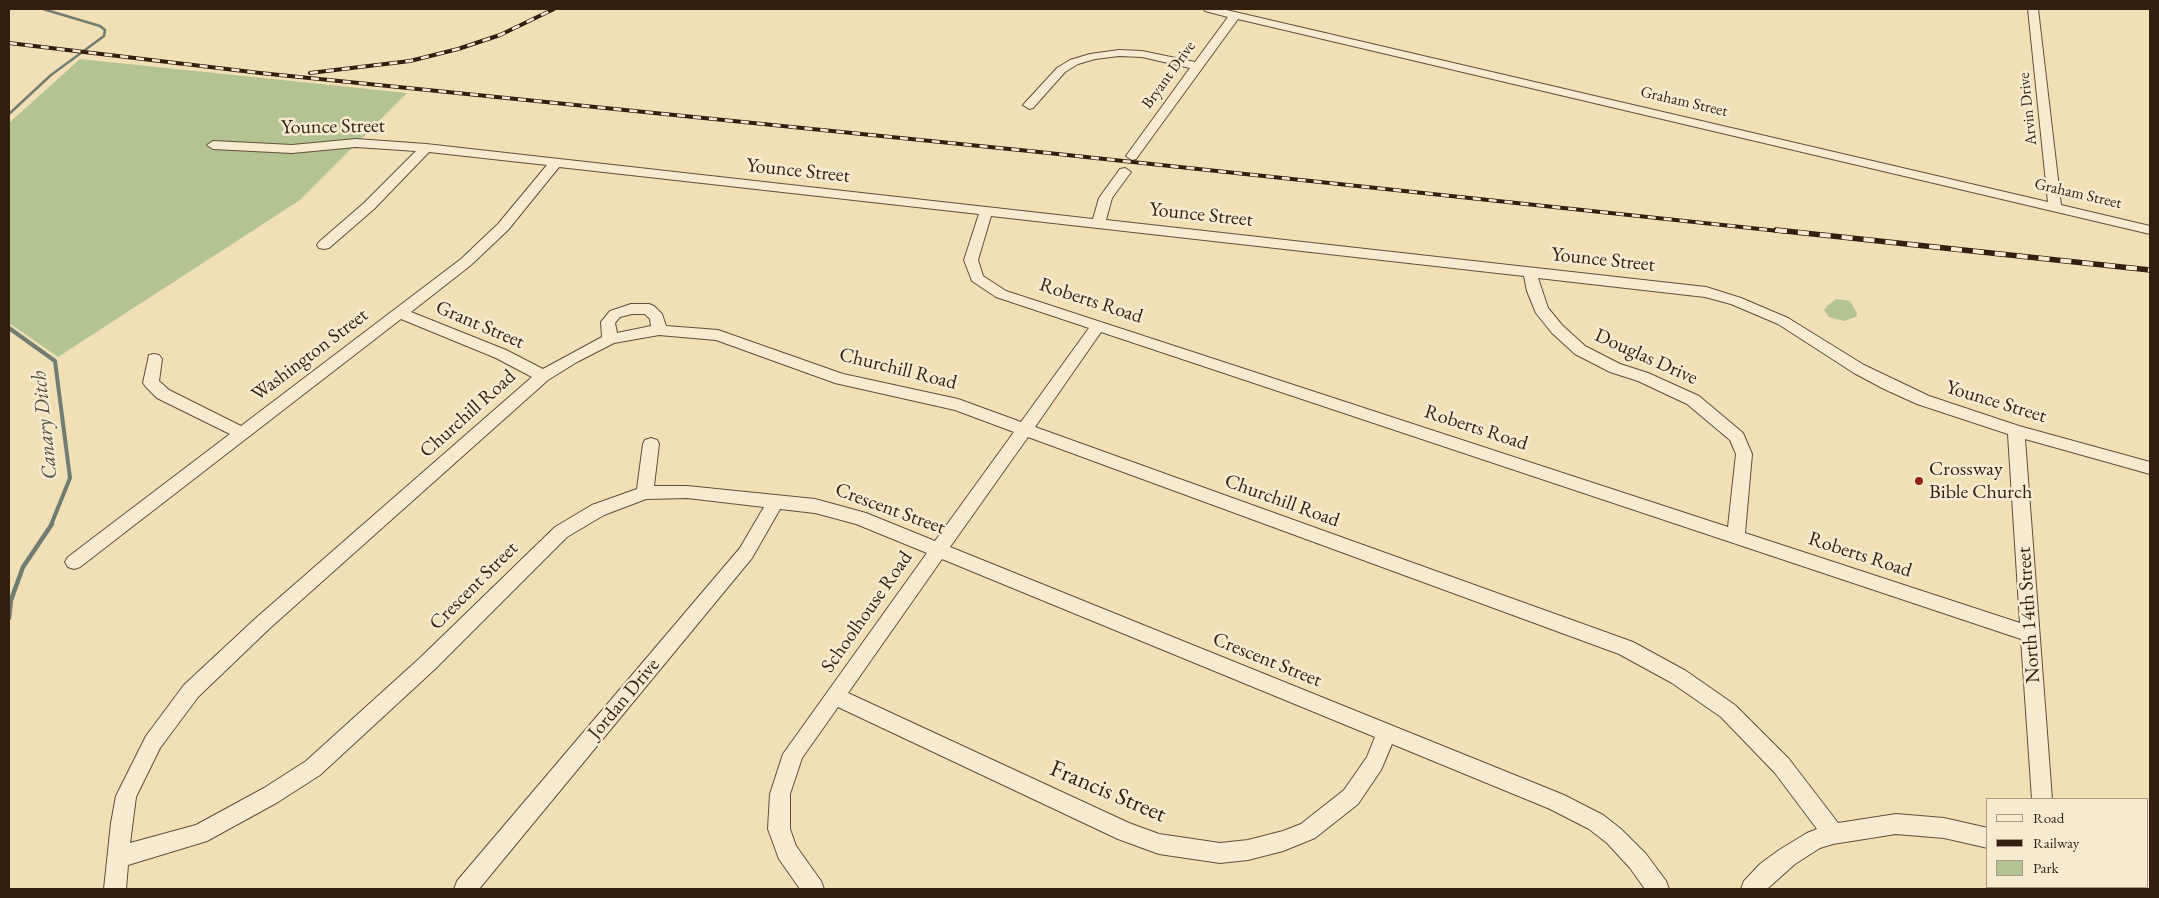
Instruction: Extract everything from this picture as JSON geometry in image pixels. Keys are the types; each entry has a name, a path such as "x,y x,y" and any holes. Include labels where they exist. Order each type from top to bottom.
{"street":[{"name":"Graham Street","path":"1209,9 2150,230"},
{"name":"Arvin Drive","path":"2033,9 2055,207"},
{"name":"Bryant Drive","path":"1132,156 1235,15"},
{"path":"1029,105 1061,70 1074,62 1094,56 1119,53 1142,54 1197,66"},
{"name":"Younce Street","path":"213,146 292,149 356,142 426,148 1706,292 1736,301 1783,321 1888,385 1958,413 2150,468"},
{"path":"324,245 369,206 426,148"},
{"name":"Washington Street","path":"74,562 485,246 555,164"},
{"path":"1098,224 1106,198 1125,172"},
{"name":"Roberts Road","path":"986,212 971,260 978,278 1001,294 2030,634"},
{"name":"Douglas Drive","path":"1530,272 1541,310 1557,329 1580,350 1615,368 1643,377 1693,400 1720,420 1737,437 1744,454 1736,536"},
{"path":"610,339 608,322 615,314 631,309 649,309 657,317 659,330"},
{"name":"Grant Street","path":"400,313 501,354 543,376"},
{"name":"Schoolhouse Road","path":"813,889 787,852 779,829 780,794 793,754 1026,430 1098,326"},
{"name":"Churchill Road","path":"115,889 120,823 126,796 153,742 173,712 191,691 263,623 543,376 572,358 610,339 659,330 718,334 840,379 939,400 1026,430 1635,653 1679,676 1728,711 1782,766 1832,834"},
{"path":"154,359 151,383 163,394 242,433"},
{"name":"North 14th Street","path":"2016,431 2042,798"},
{"path":"645,493 652,444"},
{"name":"Crescent Street","path":"118,857 200,834 271,795 313,768 421,670 561,532 598,510 645,493 687,492 815,506 860,518 1558,802 1596,822 1614,836 1638,862 1658,889"},
{"name":"Jordan Drive","path":"465,889 746,553 775,502"},
{"name":"Francis Street","path":"835,696 1125,832 1159,844 1220,853 1248,850 1283,841 1308,831 1351,798 1374,763 1387,733"},
{"path":"1752,889 1768,872 1787,857 1814,840 1832,834 1896,824 1944,828 1986,838"}],"green space":[{"path":"80,59 407,93 300,200 58,357 9,323 9,123"},
{"path":"1836,299 1850,301 1857,313 1856,317 1844,321 1829,317 1824,310"}],"waterway":[{"name":"Canary Ditch","path":"9,114 51,75 104,36 105,30 100,26 43,9"},
{"name":"Canary Ditch","path":"9,328 55,361 70,478 51,525"},
{"name":"Canary Ditch","path":"9,618 11,600 23,567 52,524"}],"railway":[{"path":"310,73 410,61 458,49 500,35 554,9"},
{"path":"9,43 260,73 1039,152 1788,232"},
{"path":"1776,230 2150,270"}],"place":[{"name":"Crossway Bible Church","path":"1919,481"}]}
